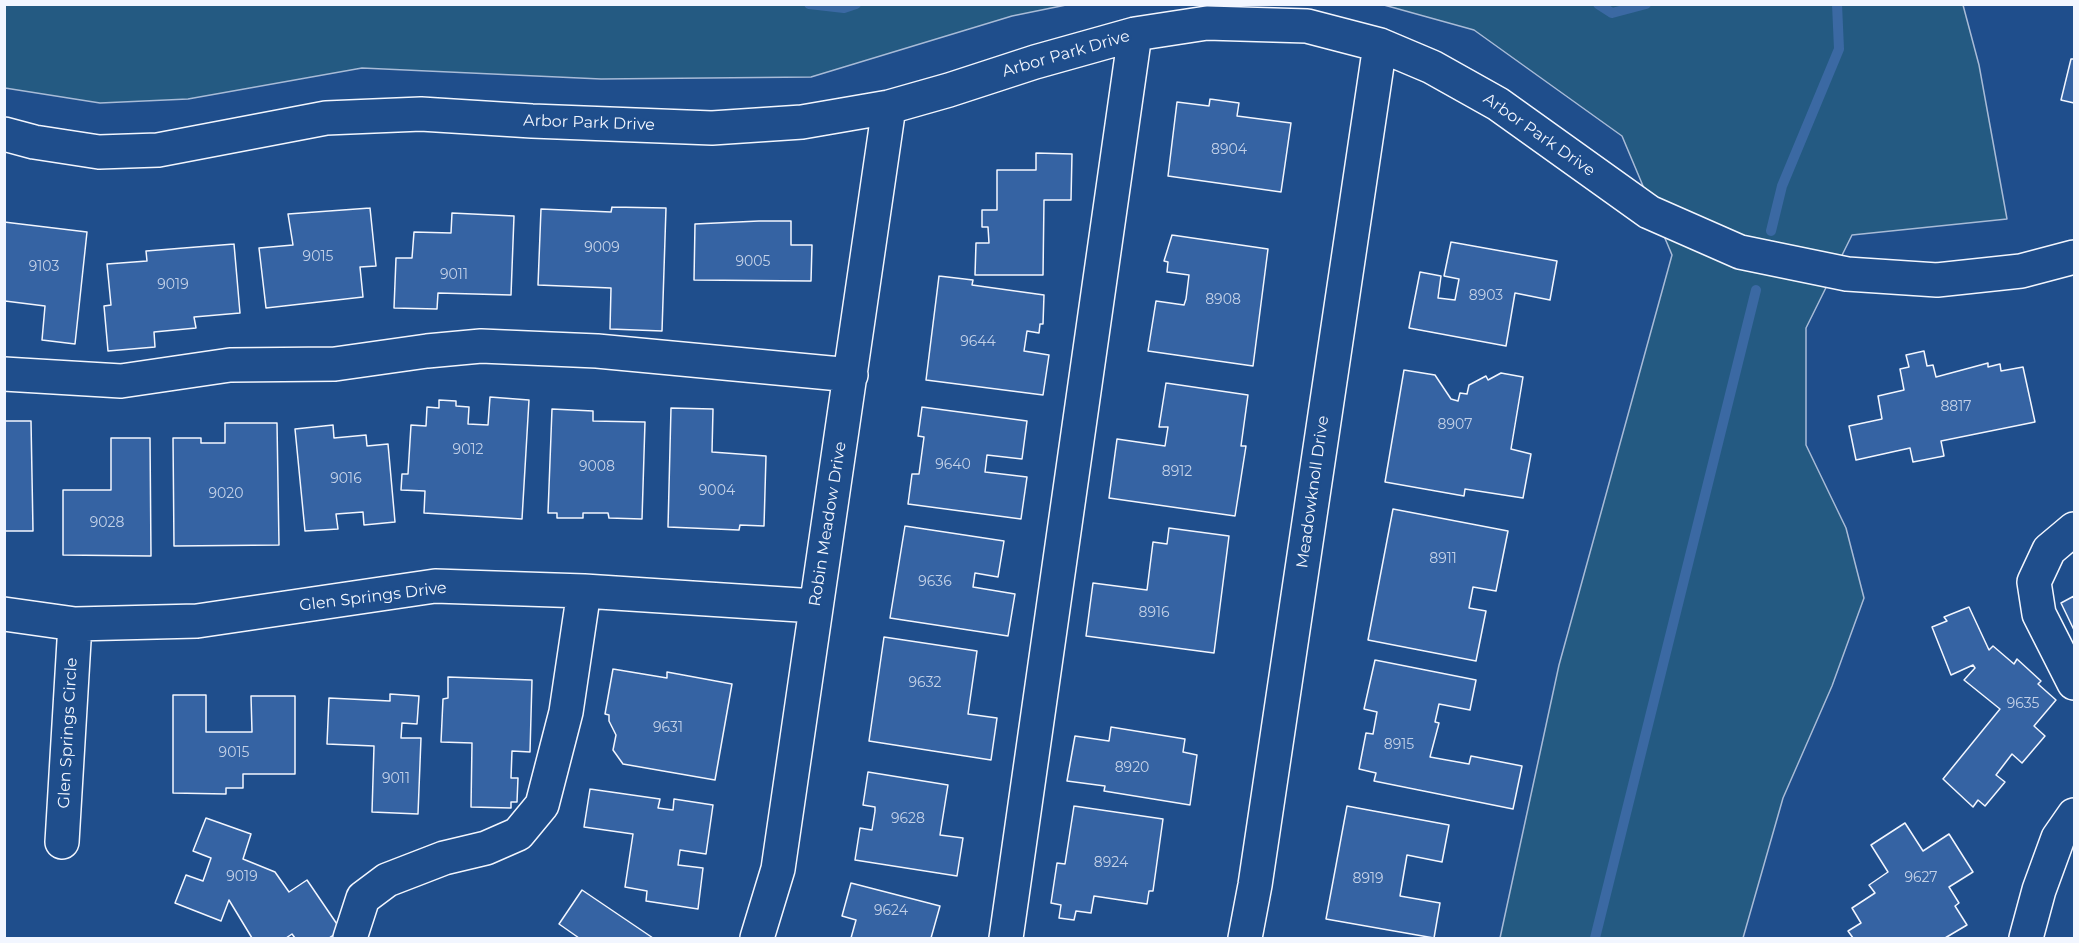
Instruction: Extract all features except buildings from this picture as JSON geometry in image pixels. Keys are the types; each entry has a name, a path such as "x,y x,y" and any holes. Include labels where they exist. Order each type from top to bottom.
{"street":[{"name":"Arbor Park Drive","path":"4,134 34,142 99,152 158,150 326,118 421,114 712,128 802,122 889,107 1136,34 1207,23 1307,26 1380,45 1432,67 1498,104 1649,212 1740,252 1847,274 1937,280 2020,271 2074,257"},
{"path":"1006,939 1136,34"},
{"name":"Meadowknoll Drive","path":"1245,939 1257,873 1380,45"},
{"name":"Robin Meadow Drive","path":"757,939 778,869 889,107"},
{"path":"4,374 121,381 230,365 336,364 481,346 597,351 851,375"},
{"path":"2074,529 2049,550 2034,582 2039,614 2074,684"},
{"name":"Glen Springs Drive","path":"4,614 75,624 197,621 435,586 584,591 815,606"},
{"path":"350,939 363,898 387,880 444,858 486,848 518,834 542,805 566,712 584,591"},
{"name":"Glen Springs Circle","path":"62,842 75,624"},
{"path":"2026,939 2039,890 2058,838 2074,814"}],"shaded area":[{"path":"4,5 1066,5 1012,16 811,77 601,79 362,68 188,99 100,103 5,88"},
{"path":"1384,5 1963,5 1979,65 2007,219 1852,235 1806,328 1806,445 1846,528 1864,598 1832,686 1783,798 1743,938 1500,938 1559,665 1672,255 1622,136 1474,30"}],"waterway":[{"path":"809,4 844,8 856,4"},
{"path":"1598,4 1612,13 1646,4"},
{"path":"1771,231 1782,186 1839,49 1837,4"},
{"path":"1595,938 1756,290"}]}
